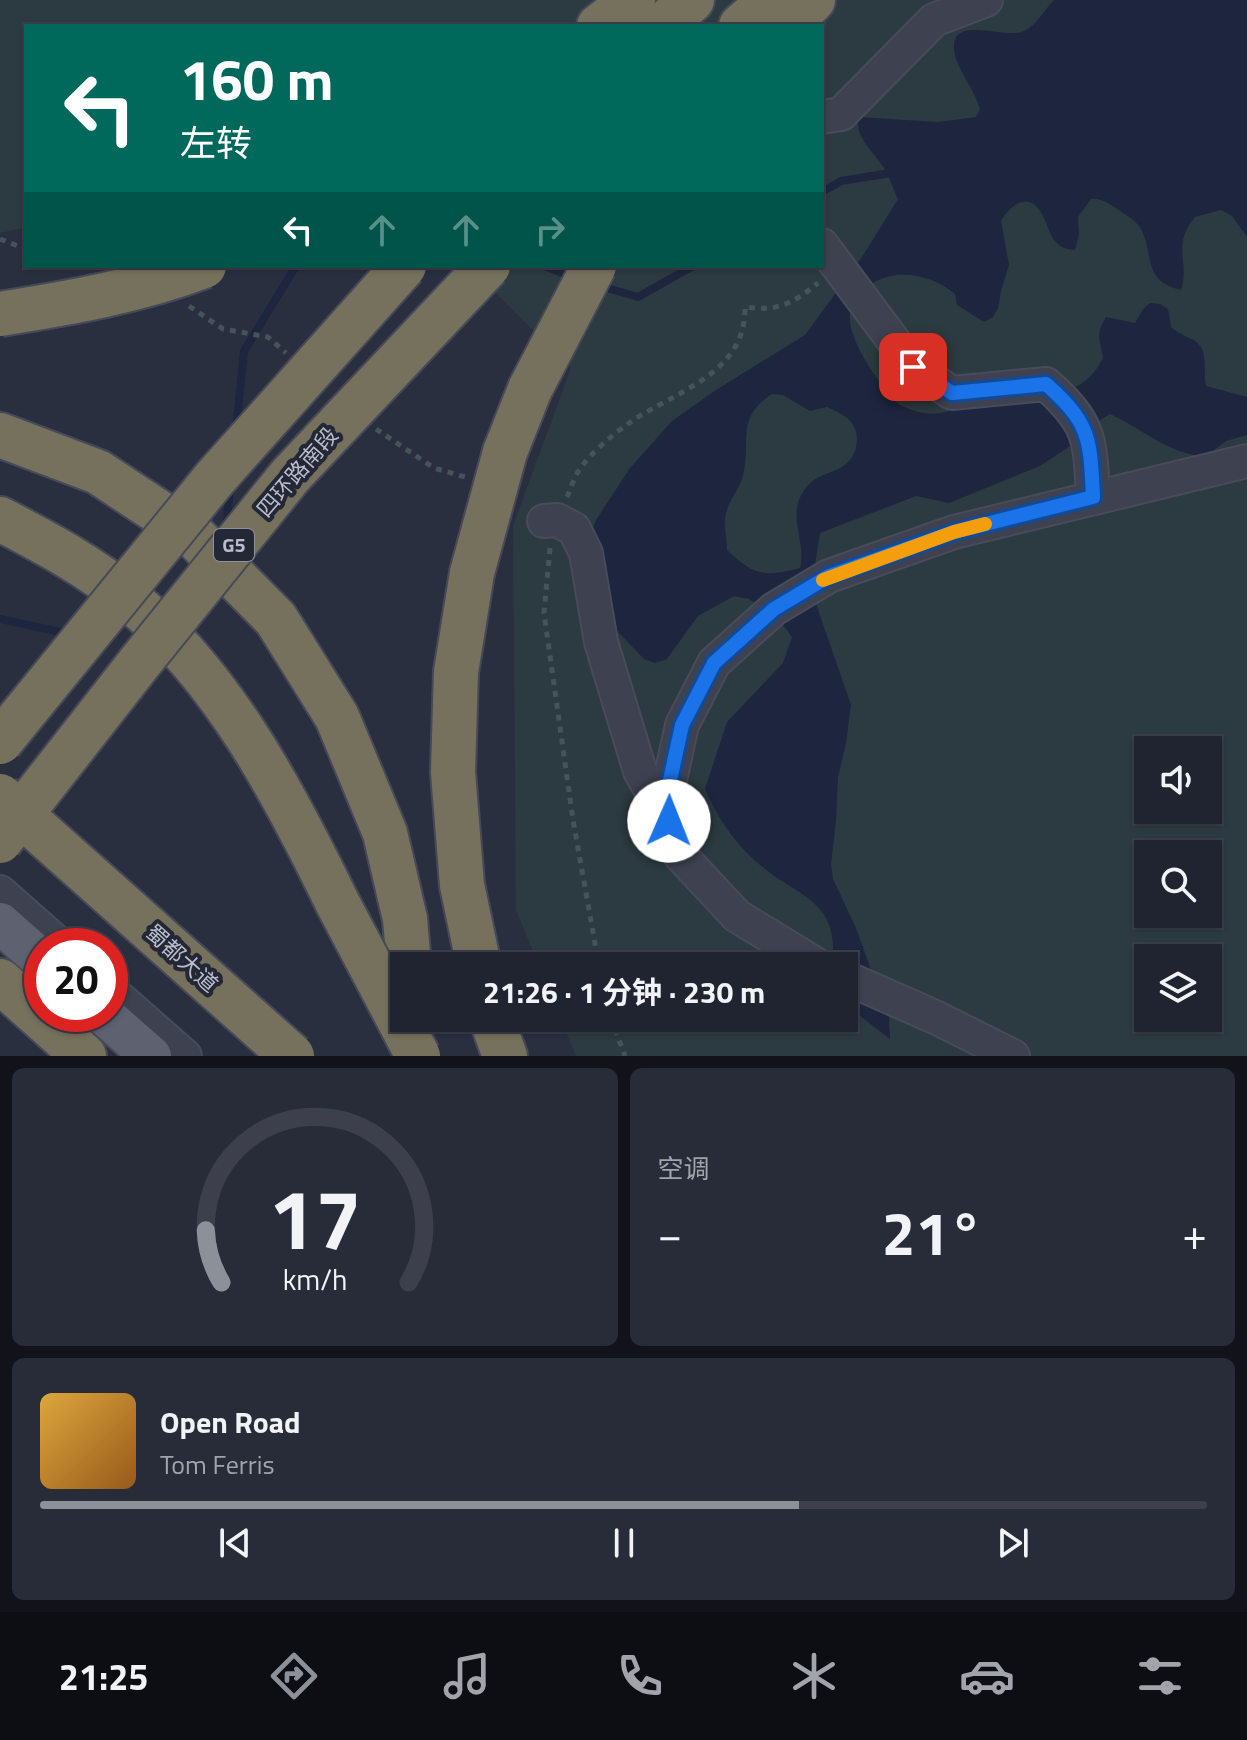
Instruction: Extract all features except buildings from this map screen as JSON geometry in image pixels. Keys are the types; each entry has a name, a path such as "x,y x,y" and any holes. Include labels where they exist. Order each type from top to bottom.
{"highway":[{"path":"602,24 633,0"},
{"path":"664,24 692,0"},
{"path":"743,24 771,0"},
{"path":"789,24 813,0"},
{"path":"0,314 71,302 169,279 199,268"},
{"name":"G5","path":"4,735 215,478 402,268"},
{"name":"四环路南段","path":"0,841 290,476 486,268"},
{"path":"476,952 462,885 453,772 456,672 472,573 505,452 530,389 593,268"},
{"path":"0,435 98,472 192,534 276,619 337,717 385,833 405,919 408,952"},
{"path":"0,519 59,550 129,598 191,659 253,746 296,818 418,1056"},
{"path":"0,876 140,662"},
{"name":"蜀都大道","path":"0,796 292,1056"},
{"path":"0,966 24,988"},
{"path":"0,981 84,1056"},
{"path":"73,1032 100,1056"},
{"path":"496,1032 505,1056"}],"main road":[{"path":"0,818 264,1056"},
{"path":"0,923 24,944"},
{"path":"124,1032 151,1056"}],"lane":[{"path":"824,117 841,114 934,20 986,0"},
{"path":"826,252 913,367 952,393 1046,384 1073,408 1090,444 1093,497"},
{"path":"669,822 667,794 682,725 714,663 774,609 829,576 940,536 1247,461"},
{"path":"551,521 574,529 586,553 601,642 640,771 669,822 680,855 737,916 796,952"},
{"path":"0,892 41,928"},
{"path":"858,983 1013,1056"},
{"path":"128,1006 185,1056"}],"path":[{"path":"0,239 24,248"},
{"path":"597,952 573,820 544,613 551,521 580,468 625,426 703,381 735,349 745,323 745,307 762,310 793,303 819,282 822,268"},
{"path":"236,331 268,337 291,358"},
{"path":"372,427 434,468 470,479"},
{"path":"616,1032 625,1056"}],"shaded area":[{"path":"0,0 1247,0 1247,1056 576,1056 566,1032 858,1032 858,952 533,952 516,910 513,526 571,368 471,268 824,268 824,24 24,24 24,227 0,233"}],"water":[{"path":"1054,0 1247,0 1247,237 1232,216 1221,210 1195,217 1182,245 1184,271 1181,290 1169,286 1155,274 1140,227 1108,204 1091,199 1078,217 1079,234 1075,250 1066,249 1055,241 1035,205 1019,203 1001,221 1009,265 993,317 984,322 957,305 955,294 928,279 913,275 883,278 859,295 851,310 850,320 857,345 872,371 897,403 923,413 939,413 985,398 1049,394 1074,388 1095,371 1103,358 1099,333 1106,317 1135,323 1150,303 1160,304 1168,309 1171,327 1195,341 1202,350 1206,386 1247,397 1247,435 1226,441 1205,457 1191,455 1167,446 1110,414 1040,466 949,503 916,496 820,533 815,565 815,601 851,705 838,777 831,864 833,879 856,928 874,978 888,999 890,1039 858,1014 858,952 833,952 830,929 821,911 742,847 725,826 705,789 727,722 783,663 792,637 778,618 749,599 734,596 698,616 667,659 655,663 644,659 595,608 589,539 596,520 630,468 672,421 805,335 862,257 898,199 884,168 862,138 858,117 938,122 976,117 980,109 978,102 956,59 954,44 958,35 977,30 1015,33 1024,31","holes":["772,394 783,395 810,411 827,407 850,421 856,432 855,451 841,467 809,484 799,500 800,568 778,573 760,572 745,565 727,550 725,527 729,504 745,467 748,423 760,403"]}],"waterway":[{"path":"824,191 841,181 897,172"},
{"path":"236,430 244,351 295,268"},
{"path":"550,268 575,278"},
{"path":"600,286 638,297 689,268"},
{"path":"227,520 230,487"},
{"path":"0,619 70,634"}],"slow traffic":[{"path":"823,580 954,532 985,524"}],"route":[{"path":"669,821 667,794 682,725 714,663 774,609 829,576 954,532 1093,497 1090,444 1073,408 1046,384 952,393 913,367"}]}
